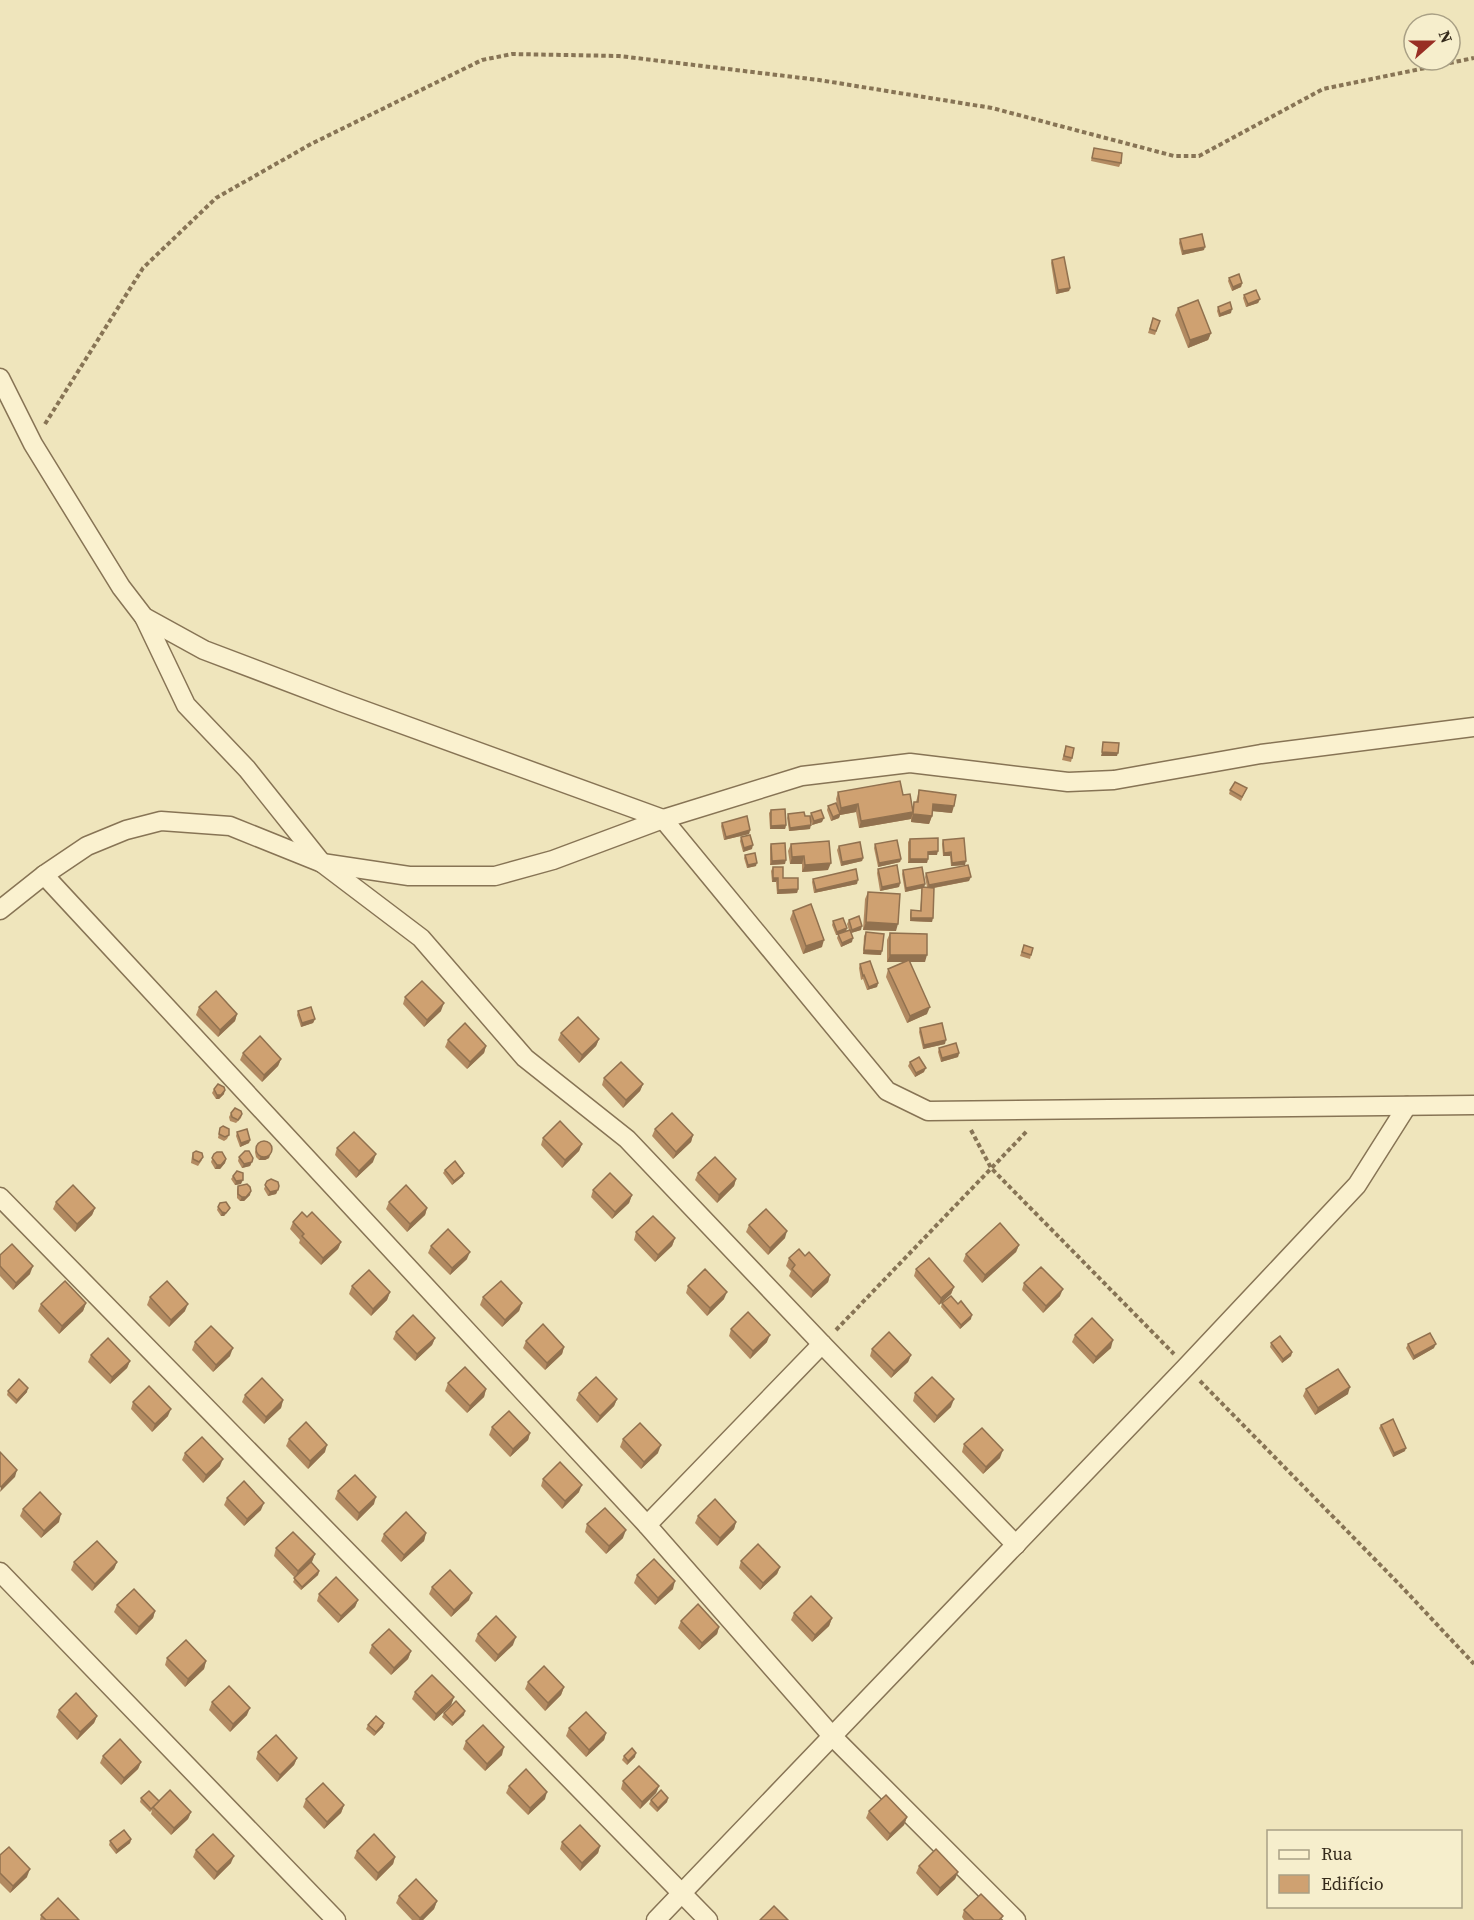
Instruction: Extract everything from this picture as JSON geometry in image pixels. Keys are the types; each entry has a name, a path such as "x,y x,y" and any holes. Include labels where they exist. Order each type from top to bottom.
{"street":[{"path":"0,378 33,444 121,587 144,617 186,705 247,769 322,862 421,938 525,1058 627,1138 1016,1545"},
{"path":"144,617 204,650 663,819 887,1092 928,1111 1474,1106"},
{"path":"0,910 44,874 87,846 126,830 161,821 230,826 322,862 409,876 495,876 553,860 663,819 802,776 910,763 1068,782 1114,780 1261,754 1474,727"},
{"path":"44,874 647,1525 833,1737 1016,1920"},
{"path":"656,1920 1358,1185 1407,1106"},
{"path":"0,1197 708,1920"},
{"path":"647,1525 822,1344"},
{"path":"0,1572 336,1920"}],"path":[{"path":"33,444 143,267 216,198 311,144 482,60 512,54 620,56 819,80 992,108 1174,156 1199,156 1323,89 1474,58"},
{"path":"961,1110 991,1168 1400,1585 1474,1664"},
{"path":"822,1344 1047,1110"}],"building":[{"path":"1094,148 1122,153 1121,163 1092,158"},
{"path":"1202,234 1205,247 1183,251 1180,239"},
{"path":"1064,257 1070,288 1058,290 1052,260"},
{"path":"1239,274 1242,283 1233,287 1229,278"},
{"path":"1256,290 1260,299 1248,304 1244,295"},
{"path":"1198,300 1211,333 1190,340 1178,308"},
{"path":"1230,302 1232,309 1220,314 1218,307"},
{"path":"1153,318 1160,321 1156,331 1150,329"},
{"path":"1103,742 1119,743 1118,753 1102,752"},
{"path":"1066,746 1074,748 1072,758 1064,756"},
{"path":"900,781 903,795 910,794 913,812 861,821 858,804 841,808 838,792"},
{"path":"1235,782 1247,788 1242,797 1230,790"},
{"path":"919,790 956,795 954,806 933,804 932,816 913,814 914,802 918,802"},
{"path":"836,803 840,814 833,817 828,806"},
{"path":"785,809 786,825 771,826 771,810"},
{"path":"821,810 824,818 814,821 811,813"},
{"path":"804,812 805,816 810,816 811,825 790,828 788,814"},
{"path":"747,816 750,830 726,837 722,823"},
{"path":"750,835 753,845 744,848 741,837"},
{"path":"938,838 938,851 928,852 928,859 910,859 910,839"},
{"path":"964,838 966,861 952,863 951,852 944,853 943,840"},
{"path":"897,840 901,859 879,863 875,844"},
{"path":"829,841 831,863 805,865 804,856 792,857 791,844"},
{"path":"860,842 863,858 842,862 839,846"},
{"path":"785,843 786,860 772,861 771,844"},
{"path":"755,853 757,863 748,865 745,855"},
{"path":"897,865 900,883 882,887 878,869"},
{"path":"968,865 971,877 929,885 926,873"},
{"path":"773,867 783,867 783,878 798,878 798,889 778,890 778,878 773,878"},
{"path":"922,867 925,884 906,888 903,870"},
{"path":"856,869 858,880 816,890 813,879"},
{"path":"922,887 934,888 933,918 911,918 911,910 921,911"},
{"path":"868,892 900,894 898,924 866,922"},
{"path":"811,904 824,940 806,946 793,911"},
{"path":"859,916 862,926 852,930 849,920"},
{"path":"843,918 847,928 837,932 833,921"},
{"path":"850,930 853,938 842,943 838,934"},
{"path":"866,932 884,934 882,951 864,950"},
{"path":"890,933 927,934 927,955 890,955"},
{"path":"1024,945 1033,948 1031,955 1022,952"},
{"path":"909,960 930,1007 910,1016 888,969"},
{"path":"870,961 878,983 869,987 860,964"},
{"path":"422,981 444,1003 427,1020 405,997"},
{"path":"216,991 237,1014 220,1030 199,1007"},
{"path":"311,1007 315,1019 302,1023 298,1011"},
{"path":"578,1017 599,1039 582,1055 561,1033"},
{"path":"465,1023 486,1046 470,1062 448,1040"},
{"path":"942,1023 946,1040 924,1045 920,1028"},
{"path":"260,1036 281,1059 264,1075 243,1053"},
{"path":"956,1043 959,1053 942,1058 939,1048"},
{"path":"919,1057 926,1068 916,1073 910,1062"},
{"path":"621,1062 643,1084 626,1100 604,1078"},
{"path":"218,1084 225,1090 221,1095 217,1095 214,1089"},
{"path":"235,1108 242,1114 238,1120 232,1117 231,1113"},
{"path":"672,1113 693,1135 676,1152 655,1129"},
{"path":"560,1121 582,1144 565,1160 543,1138"},
{"path":"223,1126 229,1129 229,1135 225,1137 219,1134"},
{"path":"247,1129 250,1140 241,1143 237,1132"},
{"path":"354,1132 376,1154 359,1171 337,1148"},
{"path":"264,1141 270,1143 272,1149 270,1155 264,1157 258,1155 256,1149 258,1143"},
{"path":"196,1151 202,1153 203,1157 199,1162 193,1159 193,1153"},
{"path":"245,1151 249,1151 253,1158 252,1162 244,1164 239,1157"},
{"path":"217,1152 222,1152 226,1159 221,1165 217,1165 212,1158"},
{"path":"715,1157 736,1179 719,1195 698,1173"},
{"path":"455,1161 464,1173 454,1181 445,1170"},
{"path":"237,1171 243,1173 243,1180 236,1181 233,1176"},
{"path":"610,1173 632,1195 615,1212 593,1190"},
{"path":"271,1179 278,1182 279,1186 278,1190 270,1192 265,1185"},
{"path":"247,1184 251,1191 246,1197 242,1197 238,1194 238,1186"},
{"path":"73,1185 95,1208 77,1224 56,1202"},
{"path":"406,1185 427,1208 410,1224 389,1202"},
{"path":"226,1202 230,1208 226,1213 218,1207 220,1203"},
{"path":"766,1209 787,1231 770,1248 749,1225"},
{"path":"302,1212 307,1217 312,1212 341,1242 323,1258 302,1236 304,1234 293,1222"},
{"path":"653,1216 675,1238 658,1255 636,1232"},
{"path":"1000,1223 1019,1245 985,1275 966,1254"},
{"path":"448,1229 470,1252 452,1268 431,1246"},
{"path":"12,1244 33,1266 16,1283 0,1266 0,1255"},
{"path":"799,1249 805,1256 809,1252 830,1275 813,1291 792,1269 795,1265 789,1258"},
{"path":"929,1258 954,1287 941,1298 916,1269"},
{"path":"1041,1267 1063,1289 1046,1306 1024,1283"},
{"path":"705,1269 727,1292 710,1308 688,1286"},
{"path":"369,1270 390,1292 373,1309 352,1286"},
{"path":"65,1281 86,1303 62,1326 41,1304"},
{"path":"167,1281 188,1304 171,1320 150,1297"},
{"path":"501,1281 522,1303 505,1320 483,1297"},
{"path":"951,1296 958,1304 961,1301 972,1315 961,1325 942,1303"},
{"path":"748,1312 770,1335 753,1351 731,1329"},
{"path":"413,1315 435,1338 417,1354 396,1332"},
{"path":"1092,1318 1113,1340 1096,1357 1075,1335"},
{"path":"543,1324 564,1347 547,1363 526,1341"},
{"path":"211,1326 233,1348 216,1365 195,1342"},
{"path":"889,1332 911,1355 894,1371 872,1349"},
{"path":"1430,1333 1436,1344 1414,1356 1408,1344"},
{"path":"1280,1336 1292,1352 1283,1359 1271,1343"},
{"path":"108,1338 130,1361 112,1377 91,1355"},
{"path":"465,1367 486,1389 470,1406 448,1383"},
{"path":"1338,1369 1350,1387 1318,1408 1306,1389"},
{"path":"596,1377 617,1399 600,1416 579,1393"},
{"path":"932,1377 954,1399 937,1416 915,1393"},
{"path":"262,1378 283,1400 266,1417 245,1395"},
{"path":"19,1379 28,1388 17,1400 8,1391"},
{"path":"149,1386 171,1409 155,1424 133,1402"},
{"path":"509,1411 530,1433 513,1449 492,1427"},
{"path":"1393,1419 1406,1448 1394,1453 1381,1425"},
{"path":"306,1422 327,1445 310,1461 289,1439"},
{"path":"640,1423 661,1445 644,1462 623,1439"},
{"path":"982,1428 1003,1450 986,1467 964,1444"},
{"path":"202,1437 223,1459 206,1475 185,1453"},
{"path":"0,1452 17,1470 1,1487 0,1486"},
{"path":"560,1462 582,1485 565,1501 543,1479"},
{"path":"355,1475 376,1497 359,1513 338,1491"},
{"path":"244,1481 264,1503 247,1519 227,1498"},
{"path":"40,1492 61,1514 44,1531 23,1509"},
{"path":"715,1499 736,1522 720,1538 698,1516"},
{"path":"605,1508 626,1530 609,1546 587,1524"},
{"path":"406,1512 426,1533 404,1555 384,1534"},
{"path":"293,1532 315,1554 298,1571 276,1548"},
{"path":"97,1541 117,1562 95,1584 74,1562"},
{"path":"758,1544 780,1567 763,1583 741,1561"},
{"path":"654,1559 675,1581 658,1598 637,1575"},
{"path":"311,1562 319,1571 302,1587 294,1578"},
{"path":"450,1570 472,1593 454,1610 432,1587"},
{"path":"336,1577 358,1600 341,1616 319,1594"},
{"path":"134,1589 155,1611 139,1627 117,1605"},
{"path":"811,1596 832,1618 815,1635 794,1613"},
{"path":"698,1604 719,1627 702,1643 681,1621"},
{"path":"496,1616 516,1637 498,1655 478,1634"},
{"path":"389,1629 411,1651 394,1668 372,1645"},
{"path":"186,1640 206,1661 188,1679 167,1658"},
{"path":"544,1666 564,1687 548,1703 528,1682"},
{"path":"432,1675 454,1697 436,1714 415,1692"},
{"path":"229,1686 250,1708 233,1724 212,1702"},
{"path":"76,1693 97,1716 80,1732 59,1710"},
{"path":"456,1701 465,1711 453,1723 444,1713"},
{"path":"586,1712 606,1733 589,1750 569,1728"},
{"path":"376,1716 384,1723 376,1732 368,1725"},
{"path":"483,1725 504,1747 487,1764 466,1741"},
{"path":"276,1735 297,1758 280,1775 258,1752"},
{"path":"120,1739 141,1762 124,1778 103,1756"},
{"path":"632,1748 636,1753 628,1761 624,1756"},
{"path":"639,1766 659,1786 642,1802 623,1781"},
{"path":"526,1769 547,1792 530,1808 509,1786"},
{"path":"323,1783 344,1805 327,1822 306,1799"},
{"path":"170,1790 191,1812 174,1828 153,1807"},
{"path":"661,1790 668,1798 658,1808 651,1800"},
{"path":"149,1791 159,1801 151,1809 141,1798"},
{"path":"886,1795 907,1817 890,1834 869,1811"},
{"path":"580,1825 600,1846 582,1863 562,1842"},
{"path":"124,1830 131,1839 117,1850 110,1841"},
{"path":"213,1834 234,1856 217,1872 196,1850"},
{"path":"374,1834 395,1857 378,1873 357,1851"},
{"path":"9,1847 30,1869 13,1886 0,1873 0,1855"},
{"path":"936,1849 958,1872 940,1888 919,1866"},
{"path":"416,1879 437,1901 420,1918 399,1896"},
{"path":"981,1894 1003,1916 999,1920 974,1920 964,1910"},
{"path":"58,1898 79,1920 46,1920 41,1915"},
{"path":"774,1906 788,1920 760,1920"}]}
